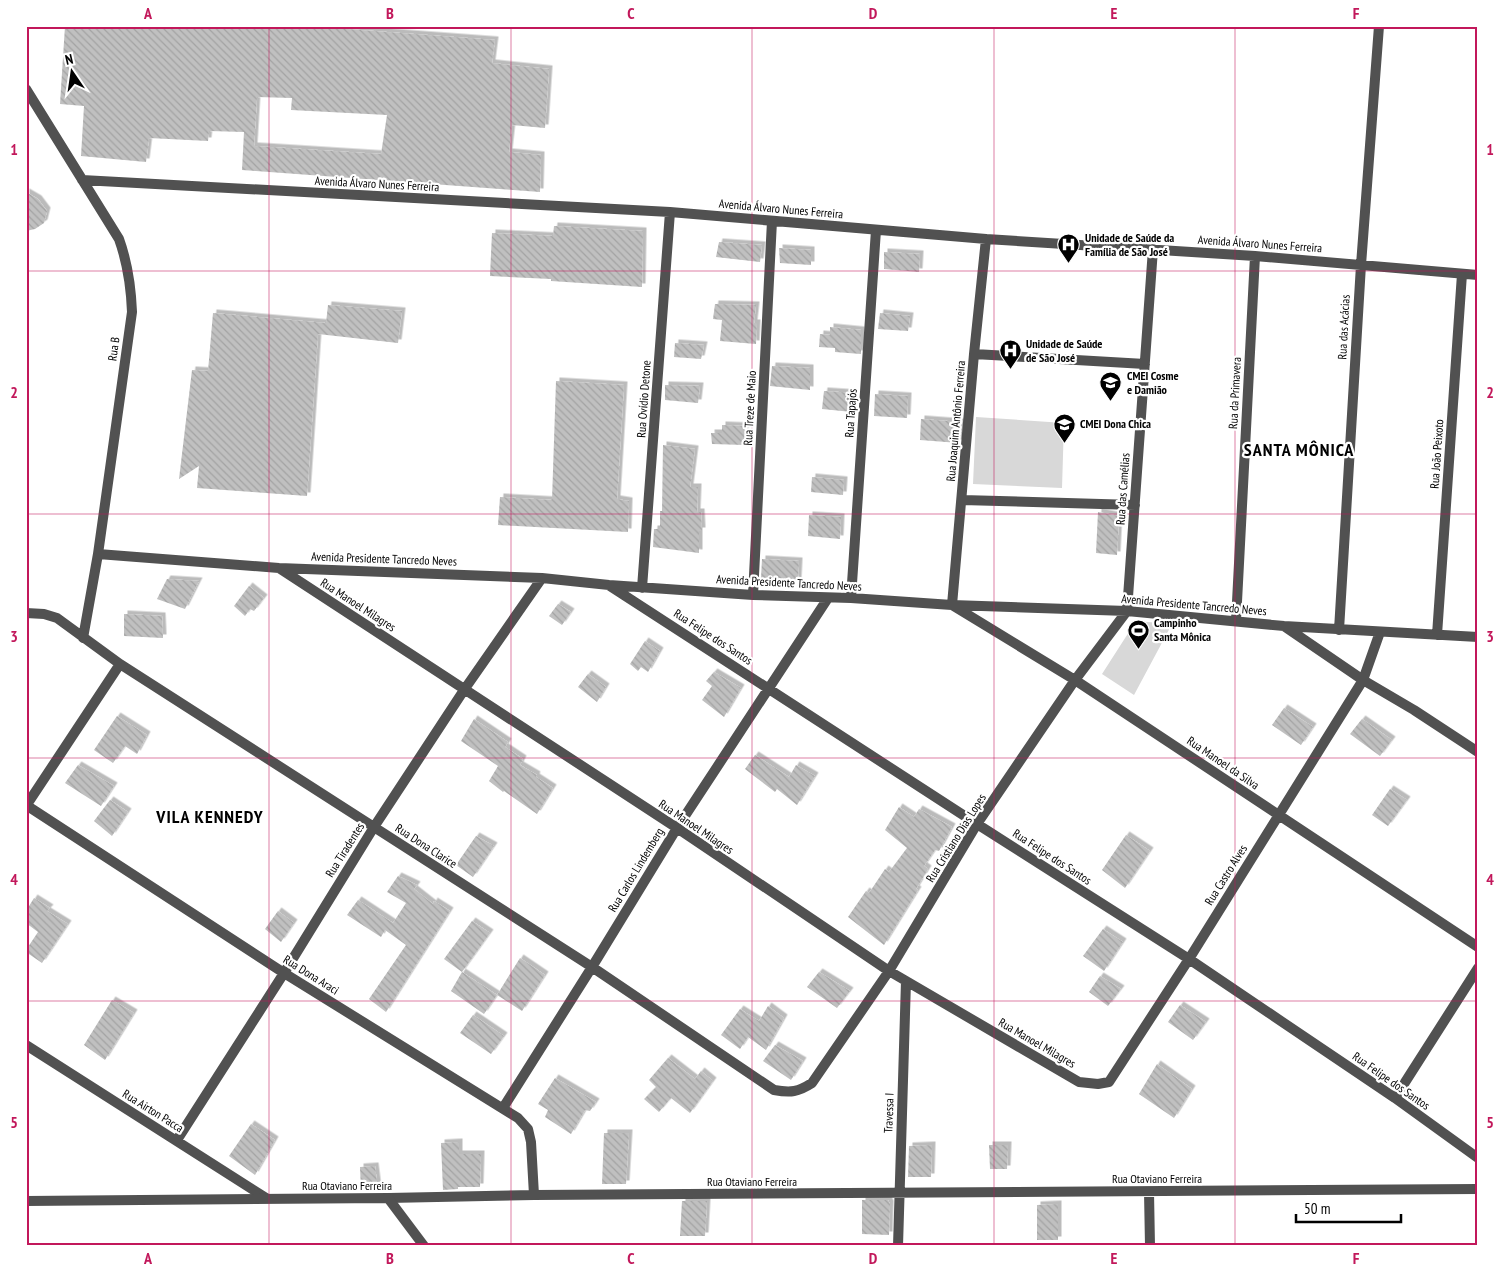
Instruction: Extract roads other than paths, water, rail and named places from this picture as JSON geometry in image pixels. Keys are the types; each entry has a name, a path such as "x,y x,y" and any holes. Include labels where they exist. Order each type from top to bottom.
{"street":[{"name":"Rua das Acácias","path":"1339,630 1360,265 1379,26"},
{"name":"Rua B","path":"26,89 119,240 126,260 130,284 130,321 98,554 83,638"},
{"name":"Avenida Álvaro Nunes Ferreira","path":"82,180 670,212 986,239 1255,256 1478,275"},
{"name":"Rua Ovídio Detone","path":"642,588 670,212"},
{"name":"Rua Treze de Maio","path":"753,595 772,222"},
{"name":"Rua Tapajós","path":"851,598 876,230"},
{"name":"Rua Joaquim Antônio Ferreira","path":"952,605 986,239"},
{"name":"Rua das Camélias","path":"1127,611 1153,249"},
{"name":"Rua da Primavera","path":"1236,621 1255,256"},
{"name":"Rua João Peixoto","path":"1437,635 1462,274"},
{"path":"974,354 1144,364"},
{"path":"962,500 1135,505"},
{"name":"Avenida Presidente Tancredo Neves","path":"98,554 279,568 542,578 642,588 753,595 1127,611 1284,626 1478,637"},
{"name":"Rua Manoel Milagres","path":"279,568 677,828 906,981 1078,1082 1098,1084 1109,1082"},
{"name":"Rua Tiradentes","path":"177,1140 284,973 374,827 464,690 542,578"},
{"name":"Rua Felipe dos Santos","path":"609,585 1189,959 1395,1098 1478,1158"},
{"name":"Rua Carlos Lindemberg","path":"503,1108 677,828 828,598"},
{"name":"Rua Manoel da Silva","path":"952,605 1075,680 1478,947"},
{"name":"Rua Cristiano Dias Lopes","path":"812,1083 890,971 977,824 1075,680 1127,611"},
{"name":"Rua Dona Clarice","path":"26,613 44,614 57,618 120,664 592,967 774,1090 800,1091 812,1083"},
{"path":"1284,626 1363,680 1414,710 1478,752"},
{"name":"Rua Castro Alves","path":"1109,1082 1189,959 1363,680 1380,632"},
{"path":"26,806 120,664"},
{"name":"Rua Dona Araci","path":"26,806 284,973 518,1118 528,1129 531,1142 534,1195"},
{"path":"1395,1098 1478,968"},
{"name":"Travessa I","path":"898,1246 906,981"},
{"name":"Rua Airton Pacca","path":"26,1045 266,1198"},
{"name":"Rua Otaviano Ferreira","path":"26,1201 534,1195 1478,1190"},
{"path":"1149,1192 1150,1246"},
{"path":"388,1198 424,1246"}],"place":[{"name":"Unidade de Saúde da Família de São José","path":"1069,264"},
{"name":"Unidade de Saúde de São José","path":"1010,370"},
{"name":"CMEI Cosme e Damião","path":"1111,402"},
{"name":"CMEI Dona Chica","path":"1064,443"},
{"name":"Campinho Santa Mônica","path":"1138,649"}],"district":[{"name":"SANTA MÔNICA","path":"1299,450"},
{"name":"VILA KENNEDY","path":"210,817"}]}
